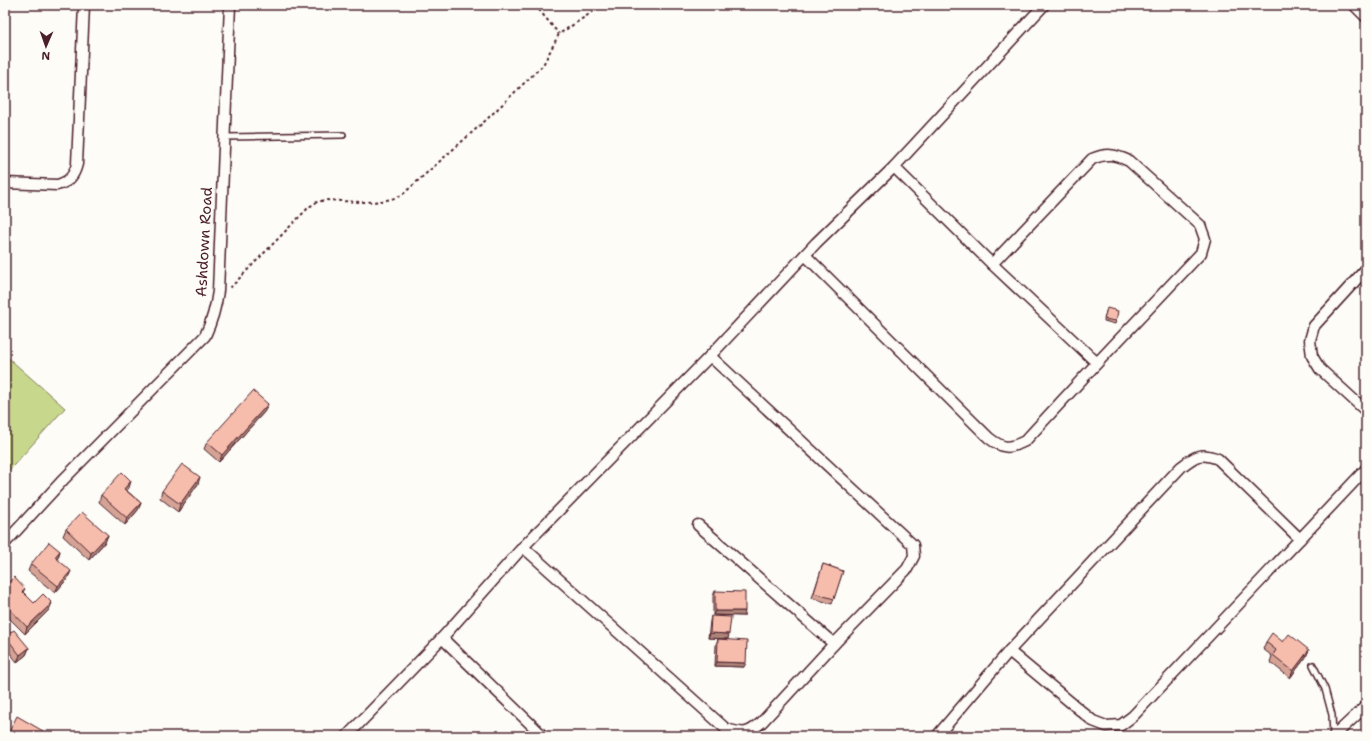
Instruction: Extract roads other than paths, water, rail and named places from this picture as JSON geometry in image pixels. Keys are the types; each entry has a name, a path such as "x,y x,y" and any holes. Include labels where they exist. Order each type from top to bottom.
{"street":[{"path":"5,183 57,185 65,183 71,179 74,173 77,164 84,5"},
{"name":"Ashdown Road","path":"5,543 63,480 205,336 215,311 218,292 230,5"},
{"path":"347,736 442,638 523,547 710,356 805,255 894,167 1044,5"},
{"path":"1354,5 1366,17"},
{"path":"805,255 983,433 999,446 1014,447 1025,441 1201,252 1205,239 1200,225 1129,161 1117,155 1103,155 1092,159 992,264"},
{"path":"894,167 992,264 1096,363"},
{"path":"1366,269 1314,326 1310,340 1312,356 1320,369 1366,410"},
{"path":"523,547 726,729 740,733 751,731 762,722 834,644 907,569 914,556 913,545 710,356"},
{"path":"937,736 1009,651 1180,467 1193,457 1207,455 1218,459 1300,539"},
{"path":"1009,651 1093,721 1106,726 1121,725 1133,716 1366,469"},
{"path":"698,525 834,644"},
{"path":"442,638 540,735"},
{"path":"1334,736 1366,706"}],"lane":[{"path":"225,137 343,135"},
{"path":"1313,665 1325,689 1332,715 1334,736"}]}
